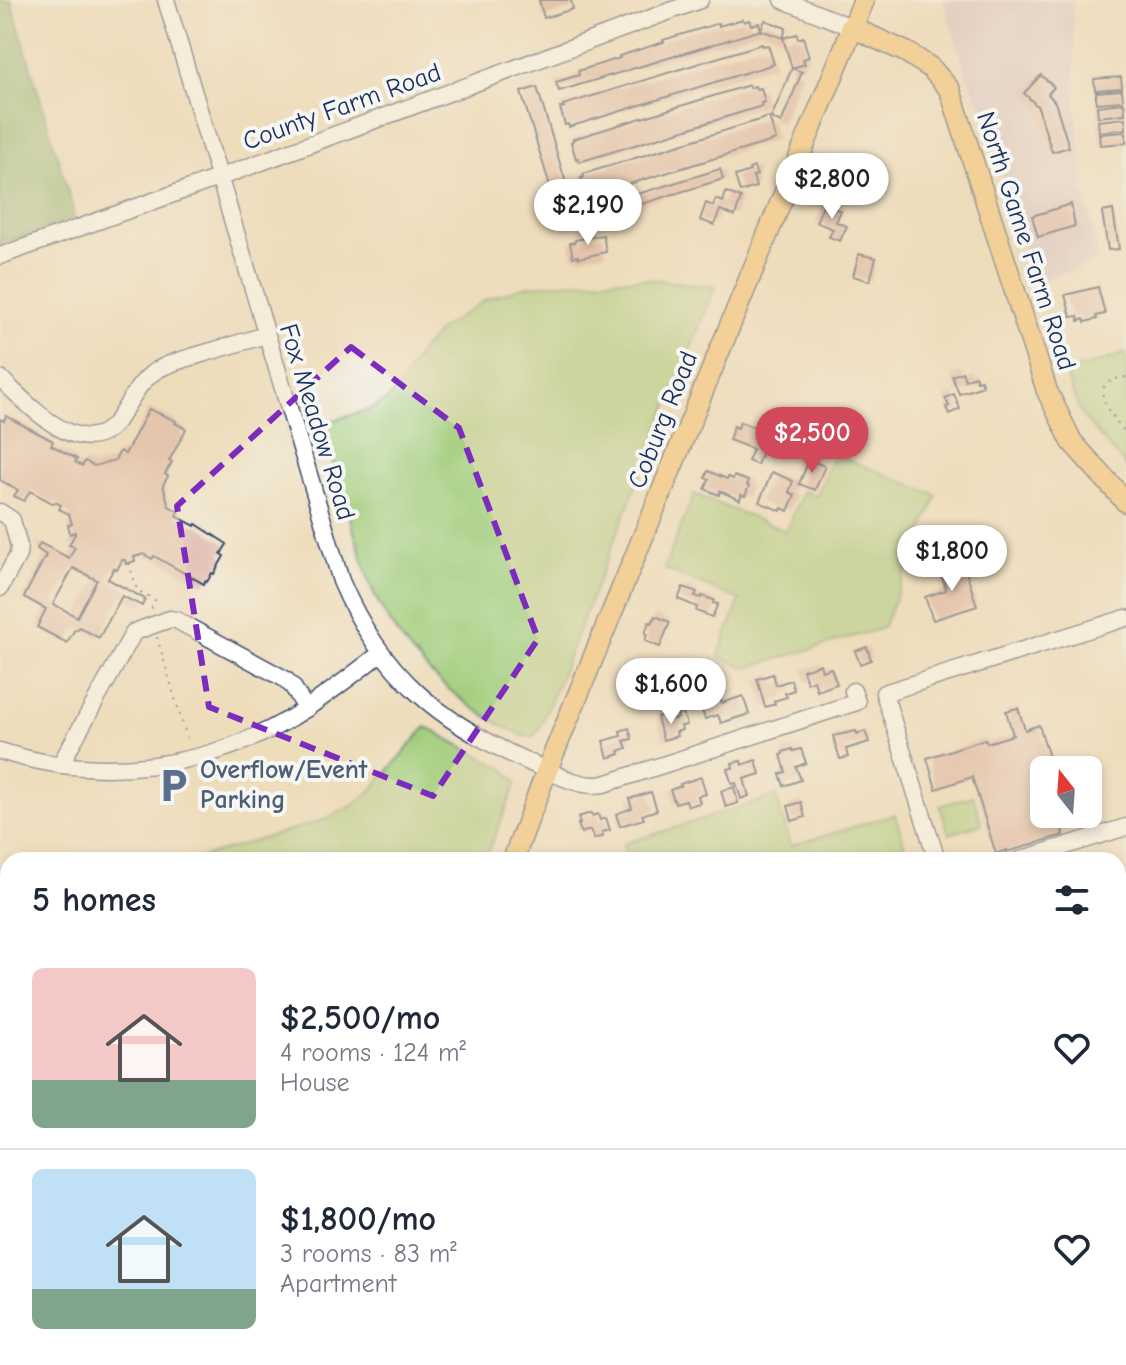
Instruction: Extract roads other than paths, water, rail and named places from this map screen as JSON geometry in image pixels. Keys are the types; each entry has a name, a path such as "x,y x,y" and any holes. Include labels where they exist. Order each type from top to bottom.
{"main road":[{"name":"Coburg Road","path":"516,852 864,0"},
{"name":"North Game Farm Road","path":"851,27 919,60 931,68 950,90 1047,391 1072,442 1126,502"}],"street":[{"name":"Fox Meadow Road","path":"166,0 341,581 381,653 416,692 449,719 497,747 588,785 604,784 857,702 853,691"},
{"path":"783,0 851,27"},
{"name":"County Farm Road","path":"0,256 694,1"},
{"path":"0,378 41,417 77,435 88,437 100,434 115,423 141,384 159,368 266,335"},
{"path":"0,512 12,520 20,552 0,588"},
{"path":"934,852 884,693 1126,618"},
{"path":"60,765 134,632 170,619 288,681 306,709"},
{"path":"0,751 60,765 101,769 192,758 223,750 306,709 381,653"},
{"path":"1046,852 1126,827"}],"place":[{"name":"Overflow/Event Parking","path":"174,785"}]}
